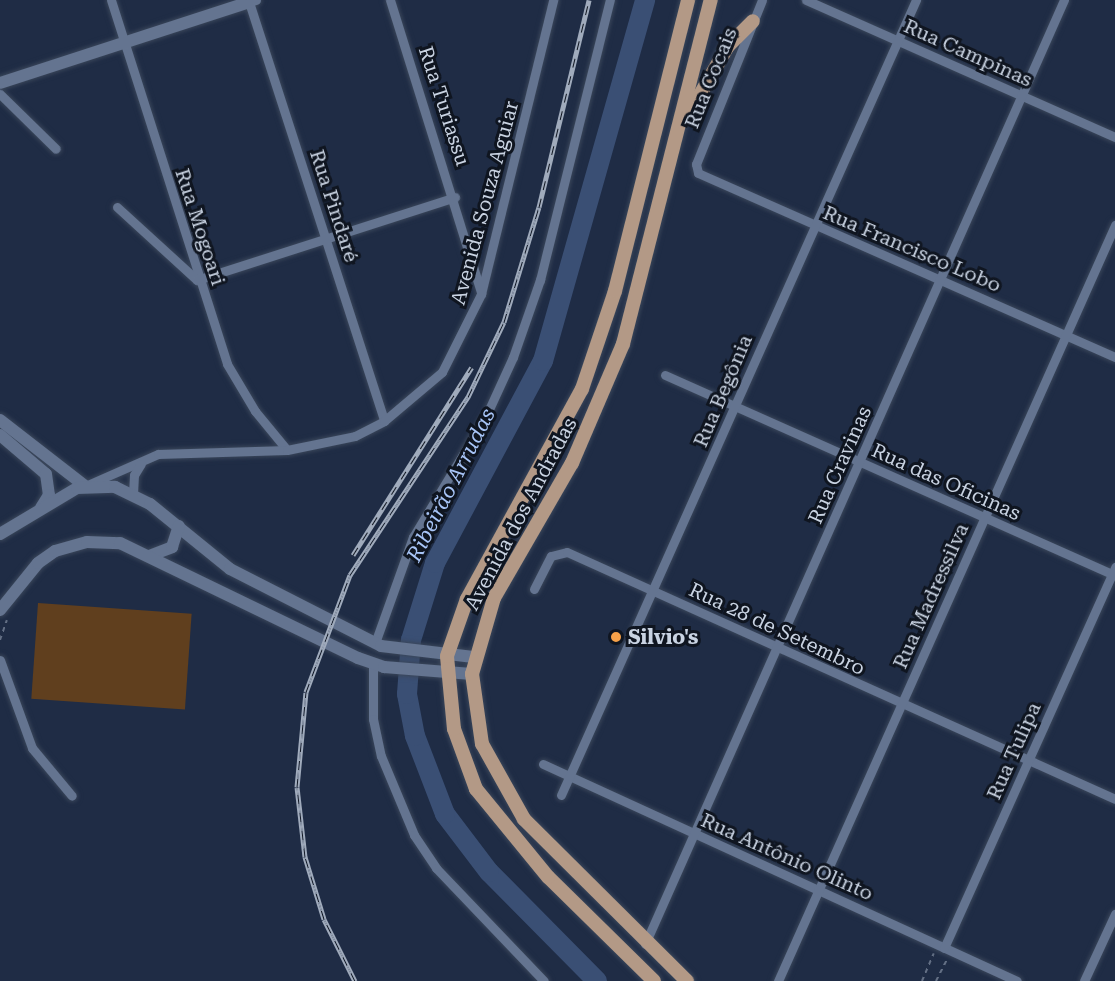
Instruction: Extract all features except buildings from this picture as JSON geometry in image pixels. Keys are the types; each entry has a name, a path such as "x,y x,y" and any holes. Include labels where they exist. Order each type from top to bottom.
{"main road":[{"name":"Avenida dos Andradas","path":"654,981 492,814 459,748 441,673 442,655 467,599 582,389 615,291 688,0"},
{"name":"Avenida dos Andradas","path":"687,981 645,944 542,839 498,780 477,723 472,674 473,657 494,598 573,464 602,402 651,247 711,0"},
{"path":"0,83 252,1"},
{"path":"679,135 708,76 753,21"},
{"path":"0,420 85,486 133,494 179,526 231,569 375,643 389,650 473,657"},
{"path":"0,435 46,474 49,495 36,516"},
{"path":"0,534 36,516 64,494 85,486"},
{"path":"149,556 172,548 179,526"},
{"path":"0,622 38,563 73,545 120,543 378,665 441,673 472,674"}],"street":[{"name":"Rua Mogoari","path":"111,0 197,280 239,387 288,450"},
{"name":"Rua Turiassu","path":"390,0 455,197 481,294"},
{"name":"Avenida Souza Aguiar","path":"85,486 142,462 184,451 288,450 355,436 384,421 442,372 481,294 553,0"},
{"path":"375,643 412,537 486,416 513,357 540,280 610,0"},
{"name":"Rua Cocais","path":"696,170 762,0"},
{"name":"Rua Campinas","path":"806,0 1115,137"},
{"name":"Rua Begônia","path":"561,795 655,592 813,226 916,0"},
{"name":"Rua Cravinas","path":"645,944 862,463 939,279 1064,0"},
{"name":"Rua Pindaré","path":"252,1 384,421"},
{"path":"0,94 56,149"},
{"name":"Rua Francisco Lobo","path":"696,170 813,226 1115,357"},
{"path":"117,207 197,280 326,241 455,197"},
{"name":"Rua Madressilva","path":"778,981 821,891 1068,336 1115,225"},
{"name":"Rua das Oficinas","path":"665,375 985,520 1114,572"},
{"path":"133,494 134,475 142,462"},
{"name":"Rua 28 de Setembro","path":"534,589 556,553 567,552 902,706 1031,760 1115,799"},
{"name":"Rua Tulipa","path":"944,949 1114,572"},
{"path":"1,662 32,748 72,796"},
{"path":"378,665 379,746 409,825 436,868 544,981"},
{"name":"Rua Antônio Olinto","path":"543,764 695,837 821,891 1017,981"},
{"path":"1084,981 1115,914"}],"path":[{"path":"0,640 7,608"},
{"path":"922,981 944,949"},
{"path":"936,981 944,949"}],"shaded area":[{"path":"38,603 192,614 185,710 31,699"}],"waterway":[{"name":"Ribeirão Arrudas","path":"597,981 489,872 445,814 415,736 407,694 411,640 435,563 543,361 645,0"}],"railway":[{"path":"355,981 324,919 305,857 297,787 306,692 350,575 468,397 504,322 539,207 589,0"},
{"path":"353,555 472,367"}],"place":[{"name":"Silvio's","path":"616,637"}]}
